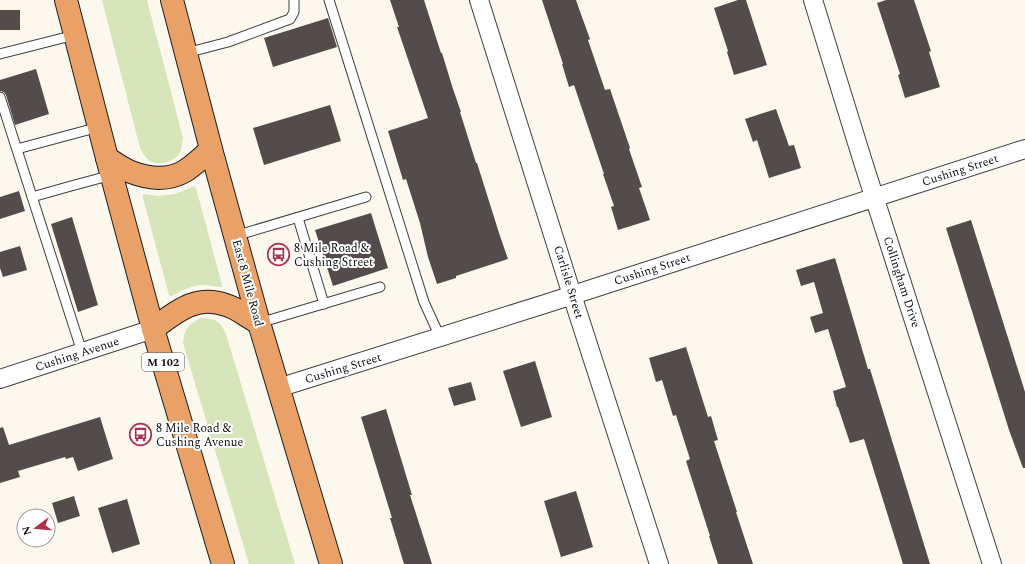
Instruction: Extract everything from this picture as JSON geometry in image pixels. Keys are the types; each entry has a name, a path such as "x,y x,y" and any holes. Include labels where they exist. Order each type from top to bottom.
{"highway":[{"name":"M 102","path":"66,0 153,329 223,564"},
{"name":"East 8 Mile Road","path":"172,0 259,324 330,564"},
{"path":"109,167 150,178 168,178 177,176 186,171 211,149"},
{"path":"153,329 183,308 192,303 203,301 228,305 259,324"}],"street":[{"name":"Carlisle Street","path":"479,0 659,564"},
{"name":"Collingham Drive","path":"813,0 992,564"},
{"name":"Cushing Street","path":"278,388 1025,150"},
{"name":"Cushing Avenue","path":"0,379 153,329"}],"lane":[{"path":"186,53 228,42 290,20 294,12 294,0"},
{"path":"329,0 424,302 440,337"},
{"path":"0,54 76,35"},
{"path":"0,97 82,352"},
{"path":"17,149 99,127"},
{"path":"32,197 71,186 109,167"},
{"path":"235,236 366,197"},
{"path":"298,218 324,304"},
{"path":"259,324 380,287"}],"green space":[{"path":"102,0 147,0 183,138 179,154 170,161 158,163 150,161 145,157 140,148"},
{"path":"194,186 196,188 222,287 205,285 194,286 171,296 169,295 143,195 146,194 157,196 175,194"},
{"path":"200,318 216,321 222,326 226,334 295,564 249,564 183,343 184,334 187,328"}],"building":[{"path":"390,0 424,0 508,259 456,276 456,278 437,284 406,179 403,180 388,131 428,118 397,27 399,27"},
{"path":"542,0 576,0 590,39 588,40 605,90 610,89 630,148 629,149 642,187 639,188 650,220 618,230 611,207 614,206 604,174 574,85 569,87"},
{"path":"738,0 746,0 767,65 734,75 714,8"},
{"path":"886,0 914,0 931,51 929,52 940,87 905,98 898,75 900,74 877,3"},
{"path":"0,10 20,10 20,30 0,30"},
{"path":"328,18 337,47 273,67 264,38"},
{"path":"36,69 49,114 15,125 6,95 4,92 0,91 0,80"},
{"path":"330,105 341,141 264,165 253,128"},
{"path":"776,109 789,146 794,145 801,168 769,178 757,140 753,142 745,119"},
{"path":"19,191 25,211 0,219 0,197"},
{"path":"371,213 388,268 333,286 315,230"},
{"path":"72,217 98,305 78,312 51,224"},
{"path":"971,220 1025,392 1025,468 1023,468 1009,430 946,228"},
{"path":"20,246 27,270 3,277 0,268 0,252"},
{"path":"835,258 868,369 870,369 930,564 903,564 864,439 850,443 837,407 833,391 846,387 828,329 815,333 810,317 823,313 814,282 801,286 796,270"},
{"path":"686,347 708,417 711,416 718,440 714,441 753,564 718,564 686,461 690,459 676,415 673,416 662,380 656,382 649,358"},
{"path":"535,361 552,417 521,427 503,371"},
{"path":"471,382 476,400 454,406 448,388"},
{"path":"386,409 412,495 410,495 432,564 404,564 390,518 392,518 361,417"},
{"path":"100,417 113,459 78,471 73,457 66,459 65,457 18,471 20,477 0,483 0,428 3,427 9,445"},
{"path":"576,491 593,547 561,557 544,501"},
{"path":"74,496 80,516 58,523 56,508 54,508 52,503"},
{"path":"127,499 140,544 112,553 98,508"}],"place":[{"name":"8 Mile Road & Cushing Street","path":"278,255"},
{"name":"8 Mile Road & Cushing Avenue","path":"141,435"}]}
